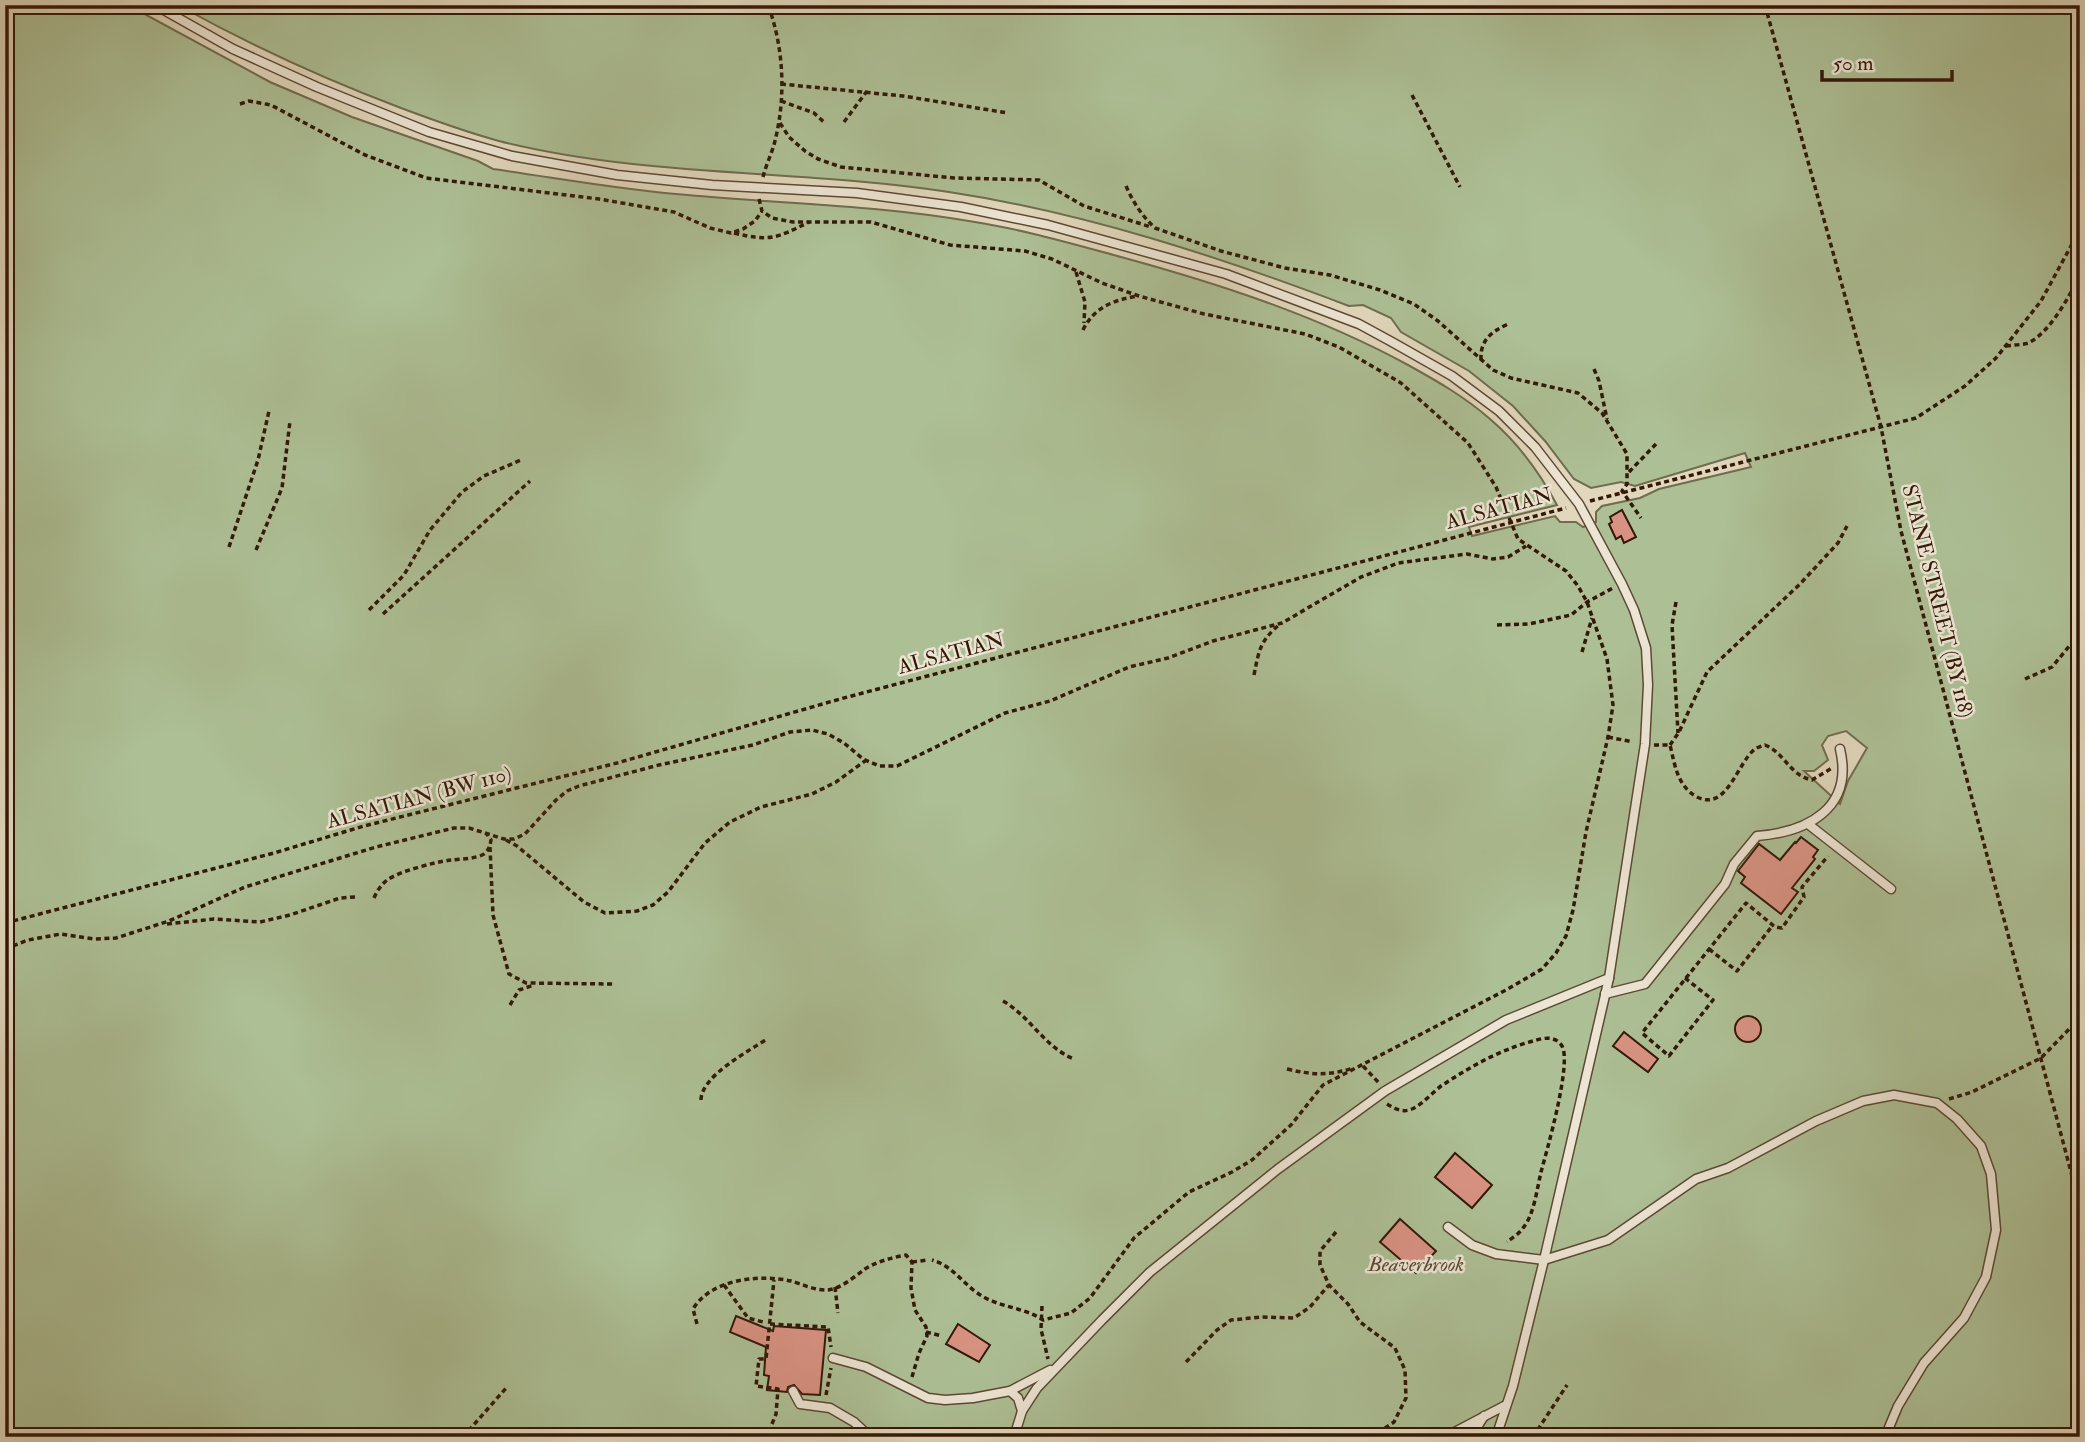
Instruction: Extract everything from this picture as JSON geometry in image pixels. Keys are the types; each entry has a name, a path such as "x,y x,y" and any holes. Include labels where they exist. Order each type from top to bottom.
{"lane":[{"path":"155,5 233,50 328,92 429,132 512,156 617,175 760,188 857,193 961,207 1048,225 1226,274 1359,324 1452,376 1499,411 1535,447 1578,504 1630,602 1646,648 1648,685 1645,744 1609,978 1513,1386 1504,1406 1496,1437"},
{"path":"1605,994 1645,984 1725,884 1734,864 1757,836 1783,834 1814,822 1838,796 1843,778 1840,749"},
{"path":"1808,824 1891,889"},
{"path":"1014,1437 1022,1411 1037,1388 1056,1367 1150,1272 1278,1169 1385,1091 1506,1020 1609,978"},
{"path":"1448,1227 1472,1245 1496,1254 1544,1260 1608,1240 1696,1179 1728,1168 1816,1121 1863,1101 1894,1096 1937,1103 1957,1119 1981,1146 1991,1174 1996,1230 1986,1278 1964,1318 1924,1363 1898,1406 1885,1437"},
{"path":"833,1358 866,1367 928,1398 945,1400 1010,1391 1056,1367"},
{"path":"793,1391 800,1404 830,1408 854,1422 870,1437"},
{"path":"1010,1391 1018,1398 1022,1411"},
{"path":"1445,1437 1504,1406"},
{"path":"1471,1437 1484,1416"}],"path":[{"path":"768,5 779,46 781,101 779,122 760,188 759,201 762,211 772,218 810,222 871,222 950,245 1025,251 1052,259 1139,296 1204,314 1306,334 1339,347 1380,370 1401,383 1468,443 1496,487 1518,539 1566,571 1587,602 1592,616 1607,659 1613,705 1586,832 1573,910 1566,936 1542,969 1323,1085 1291,1125 1252,1160 1189,1192 1162,1213 1135,1238 1090,1298 1072,1313 1043,1320 1029,1311 1001,1305 975,1292 953,1270 930,1260 912,1262"},
{"name":"STANE STREET (BY 118)","path":"1765,5 1881,427 1900,531 2080,1206"},
{"path":"781,84 867,91 1008,113"},
{"path":"844,122 867,91"},
{"path":"1412,95 1460,187"},
{"path":"240,104 249,101 271,106 365,155 426,178 599,199 674,212 710,228 759,239 775,238 810,222"},
{"path":"781,101 814,113 825,123"},
{"path":"779,122 789,138 805,151 841,167 954,178 1039,180 1084,206 1221,251 1285,268 1330,275 1380,290 1414,304 1493,370 1511,378 1578,393 1589,400 1608,421 1627,454 1627,484 1622,491 1641,518"},
{"path":"1126,186 1131,198 1154,229"},
{"path":"725,231 731,233 743,229 755,221 762,211"},
{"name":"ALSATIAN","path":"840,699 1622,491 1916,418 1965,386 1996,358 2041,301 2071,246 2080,223"},
{"path":"1075,271 1085,302 1083,330 1091,317 1110,302 1139,296"},
{"path":"2006,346 2029,343 2048,326 2070,295 2080,275"},
{"path":"1481,360 1483,342 1489,334 1508,324"},
{"path":"1594,369 1608,421"},
{"path":"229,547 258,460 269,411"},
{"path":"256,550 282,488 290,421"},
{"path":"1628,474 1656,444"},
{"path":"369,610 404,575 430,530 462,492 484,476 521,460"},
{"path":"383,614 530,481"},
{"path":"1843,762 1812,780 1791,770 1774,748 1765,745 1755,750 1717,798 1703,800 1690,793 1678,779 1670,745 1678,734 1707,672 1800,584 1838,543 1847,526"},
{"path":"1254,675 1259,649 1266,637 1282,623 1361,576 1398,563 1467,554 1493,559 1508,557 1526,546"},
{"path":"1497,625 1529,624 1558,619 1571,615 1587,602"},
{"path":"1676,603 1672,625 1678,734"},
{"path":"1582,652 1592,616"},
{"path":"504,839 514,839 525,834 556,800 579,786 753,745 790,732 812,730 828,734 879,766 897,766 1005,713 1050,701 1129,667 1168,658 1213,640 1282,623"},
{"path":"2025,679 2052,667 2076,638"},
{"name":"ALSATIAN (BW 110)","path":"5,923 274,853 364,826 617,763 840,699"},
{"path":"1608,737 1645,744 1670,745"},
{"path":"5,949 28,940 61,934 94,939 116,938 158,925 245,887 376,847 454,828 469,828 517,846 584,902 605,913 637,911 653,905 668,892 705,843 730,822 761,807 812,794 867,760"},
{"path":"486,833 491,840 491,901 509,974 526,984 614,984"},
{"path":"374,898 388,879 445,861 477,857 490,847"},
{"path":"1685,978 1713,1000 1669,1056 1642,1033 1685,978 1745,903 1773,925 1782,928 1804,897 1802,887 1826,856 1842,849"},
{"path":"158,925 214,919 260,922 340,898 355,897"},
{"path":"1709,949 1737,971 1773,925"},
{"path":"510,1006 519,990 543,984"},
{"path":"1003,1001 1015,1008 1059,1054 1074,1059"},
{"path":"1937,1103 1972,1091 2041,1058 2080,1018"},
{"path":"1363,1065 1385,1091 1383,1101 1401,1111 1411,1110 1440,1087 1480,1062 1513,1046 1545,1038 1554,1039 1562,1046 1565,1059 1556,1111 1528,1220 1523,1229 1496,1254"},
{"path":"701,1100 700,1094 710,1080 736,1059 767,1040"},
{"path":"1287,1069 1313,1075 1333,1074 1363,1065"},
{"path":"1336,1232 1321,1251 1320,1265 1329,1285 1348,1304 1360,1322 1395,1348 1405,1370 1406,1398 1394,1422 1372,1437"},
{"path":"697,1324 693,1309 700,1297 724,1285 764,1279 788,1280 827,1290 887,1258 906,1255 912,1262 911,1288 915,1310 926,1327 927,1336 908,1389"},
{"path":"772,1424 776,1414 778,1389 756,1386 759,1359 766,1359 774,1280"},
{"path":"724,1285 748,1318 763,1322"},
{"path":"1185,1362 1231,1320 1294,1318 1310,1307 1329,1285"},
{"path":"835,1287 838,1313"},
{"path":"1042,1306 1041,1329 1048,1357 1047,1364"},
{"path":"769,1324 828,1327 833,1358 825,1407"},
{"path":"926,1332 942,1336"},
{"path":"1533,1437 1567,1385"},
{"path":"463,1437 507,1387"}],"green space":[{"name":"Beaverbrook","path":"5,5 128,5 270,82 352,117 478,161 493,169 663,193 868,208 975,222 1031,233 1195,278 1304,316 1374,347 1461,396 1500,428 1519,448 1557,505 1469,527 1472,536 1555,516 1560,522 1576,522 1583,527 1596,522 1596,512 1602,506 1751,467 1745,453 1635,486 1621,482 1591,488 1574,479 1545,441 1513,406 1469,371 1401,332 1391,318 1363,305 1349,306 1152,238 1000,201 893,185 610,161 499,141 401,108 344,85 260,48 178,5 2080,5 2080,1437 5,1437","holes":["1846,731 1867,748 1848,781 1840,804 1804,771 1814,771 1828,760 1822,745 1828,736"]}],"building":[{"path":"1622,510 1636,537 1624,543 1621,536 1616,539 1609,524 1612,522 1610,517"},
{"path":"1801,837 1818,850 1813,857 1815,859 1792,888 1798,892 1781,914 1741,883 1745,877 1738,871 1759,844 1780,860"},
{"path":"1748,1016 1757,1020 1761,1029 1757,1038 1748,1042 1739,1038 1735,1029 1739,1020"},
{"path":"1624,1032 1658,1059 1648,1072 1613,1046"},
{"path":"1455,1153 1492,1185 1472,1208 1435,1177"},
{"path":"1400,1219 1436,1251 1416,1273 1380,1242"},
{"path":"736,1316 773,1331 774,1326 826,1330 820,1395 802,1394 794,1385 788,1387 787,1392 767,1390 769,1376 764,1375 766,1347 730,1332"},
{"path":"958,1324 990,1345 979,1362 946,1344"}]}
